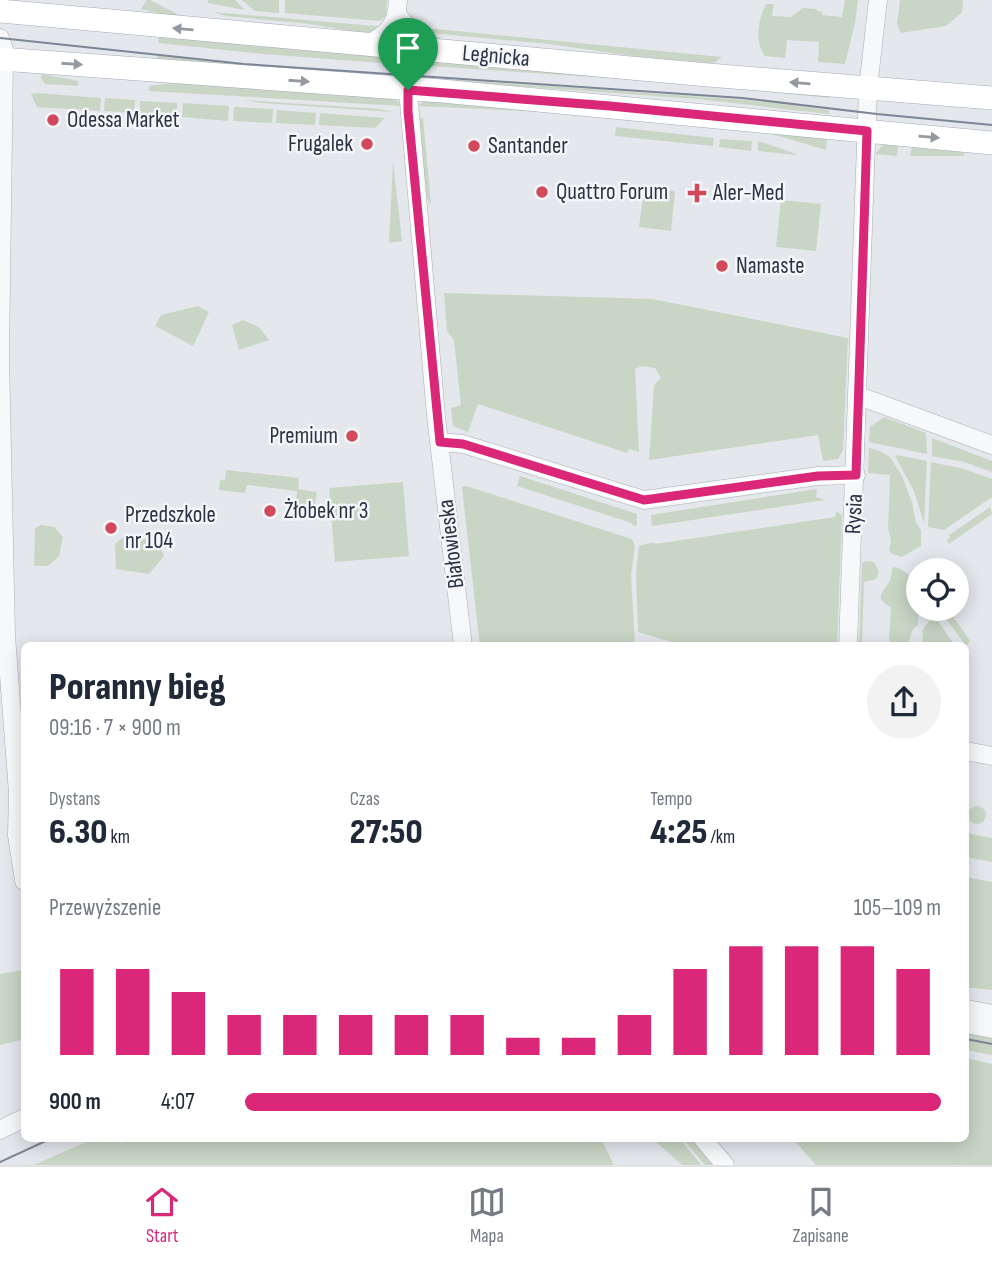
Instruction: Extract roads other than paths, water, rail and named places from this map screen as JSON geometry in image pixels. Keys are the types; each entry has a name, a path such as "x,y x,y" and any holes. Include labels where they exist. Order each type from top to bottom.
{"main road":[{"name":"Legnicka","path":"0,11 366,45 992,97"},
{"name":"Legnicka","path":"1,52 992,143"}],"street":[{"name":"Rysia","path":"849,642 867,131 878,0"},
{"path":"366,45 388,32 398,7"},
{"path":"398,7 410,31 440,51"},
{"path":"1,52 0,411 6,636 21,816 17,835 21,861"},
{"name":"Białowieska","path":"408,90 440,442 463,642"},
{"path":"859,396 992,445"},
{"path":"440,442 463,444 644,500 818,476 856,475"},
{"path":"969,752 992,756"},
{"path":"0,814 21,816"},
{"path":"969,1010 992,1014"},
{"path":"969,1025 992,1029"},
{"path":"0,1130 21,1120"},
{"path":"706,1142 724,1165"}],"tram line":[{"path":"0,38 244,64 742,98 992,125"},
{"path":"969,1040 992,1044"},
{"path":"0,1162 43,1142"}],"place":[{"name":"Odessa Market","path":"53,120"},
{"name":"Frugalek","path":"367,144"},
{"name":"Santander","path":"474,146"},
{"name":"Quattro Forum","path":"542,192"},
{"name":"Aler-Med","path":"697,193"},
{"name":"Namaste","path":"722,266"},
{"name":"Premium","path":"352,436"},
{"name":"Żłobek nr 3","path":"270,511"},
{"name":"Przedszkole nr 104","path":"111,528"}]}
